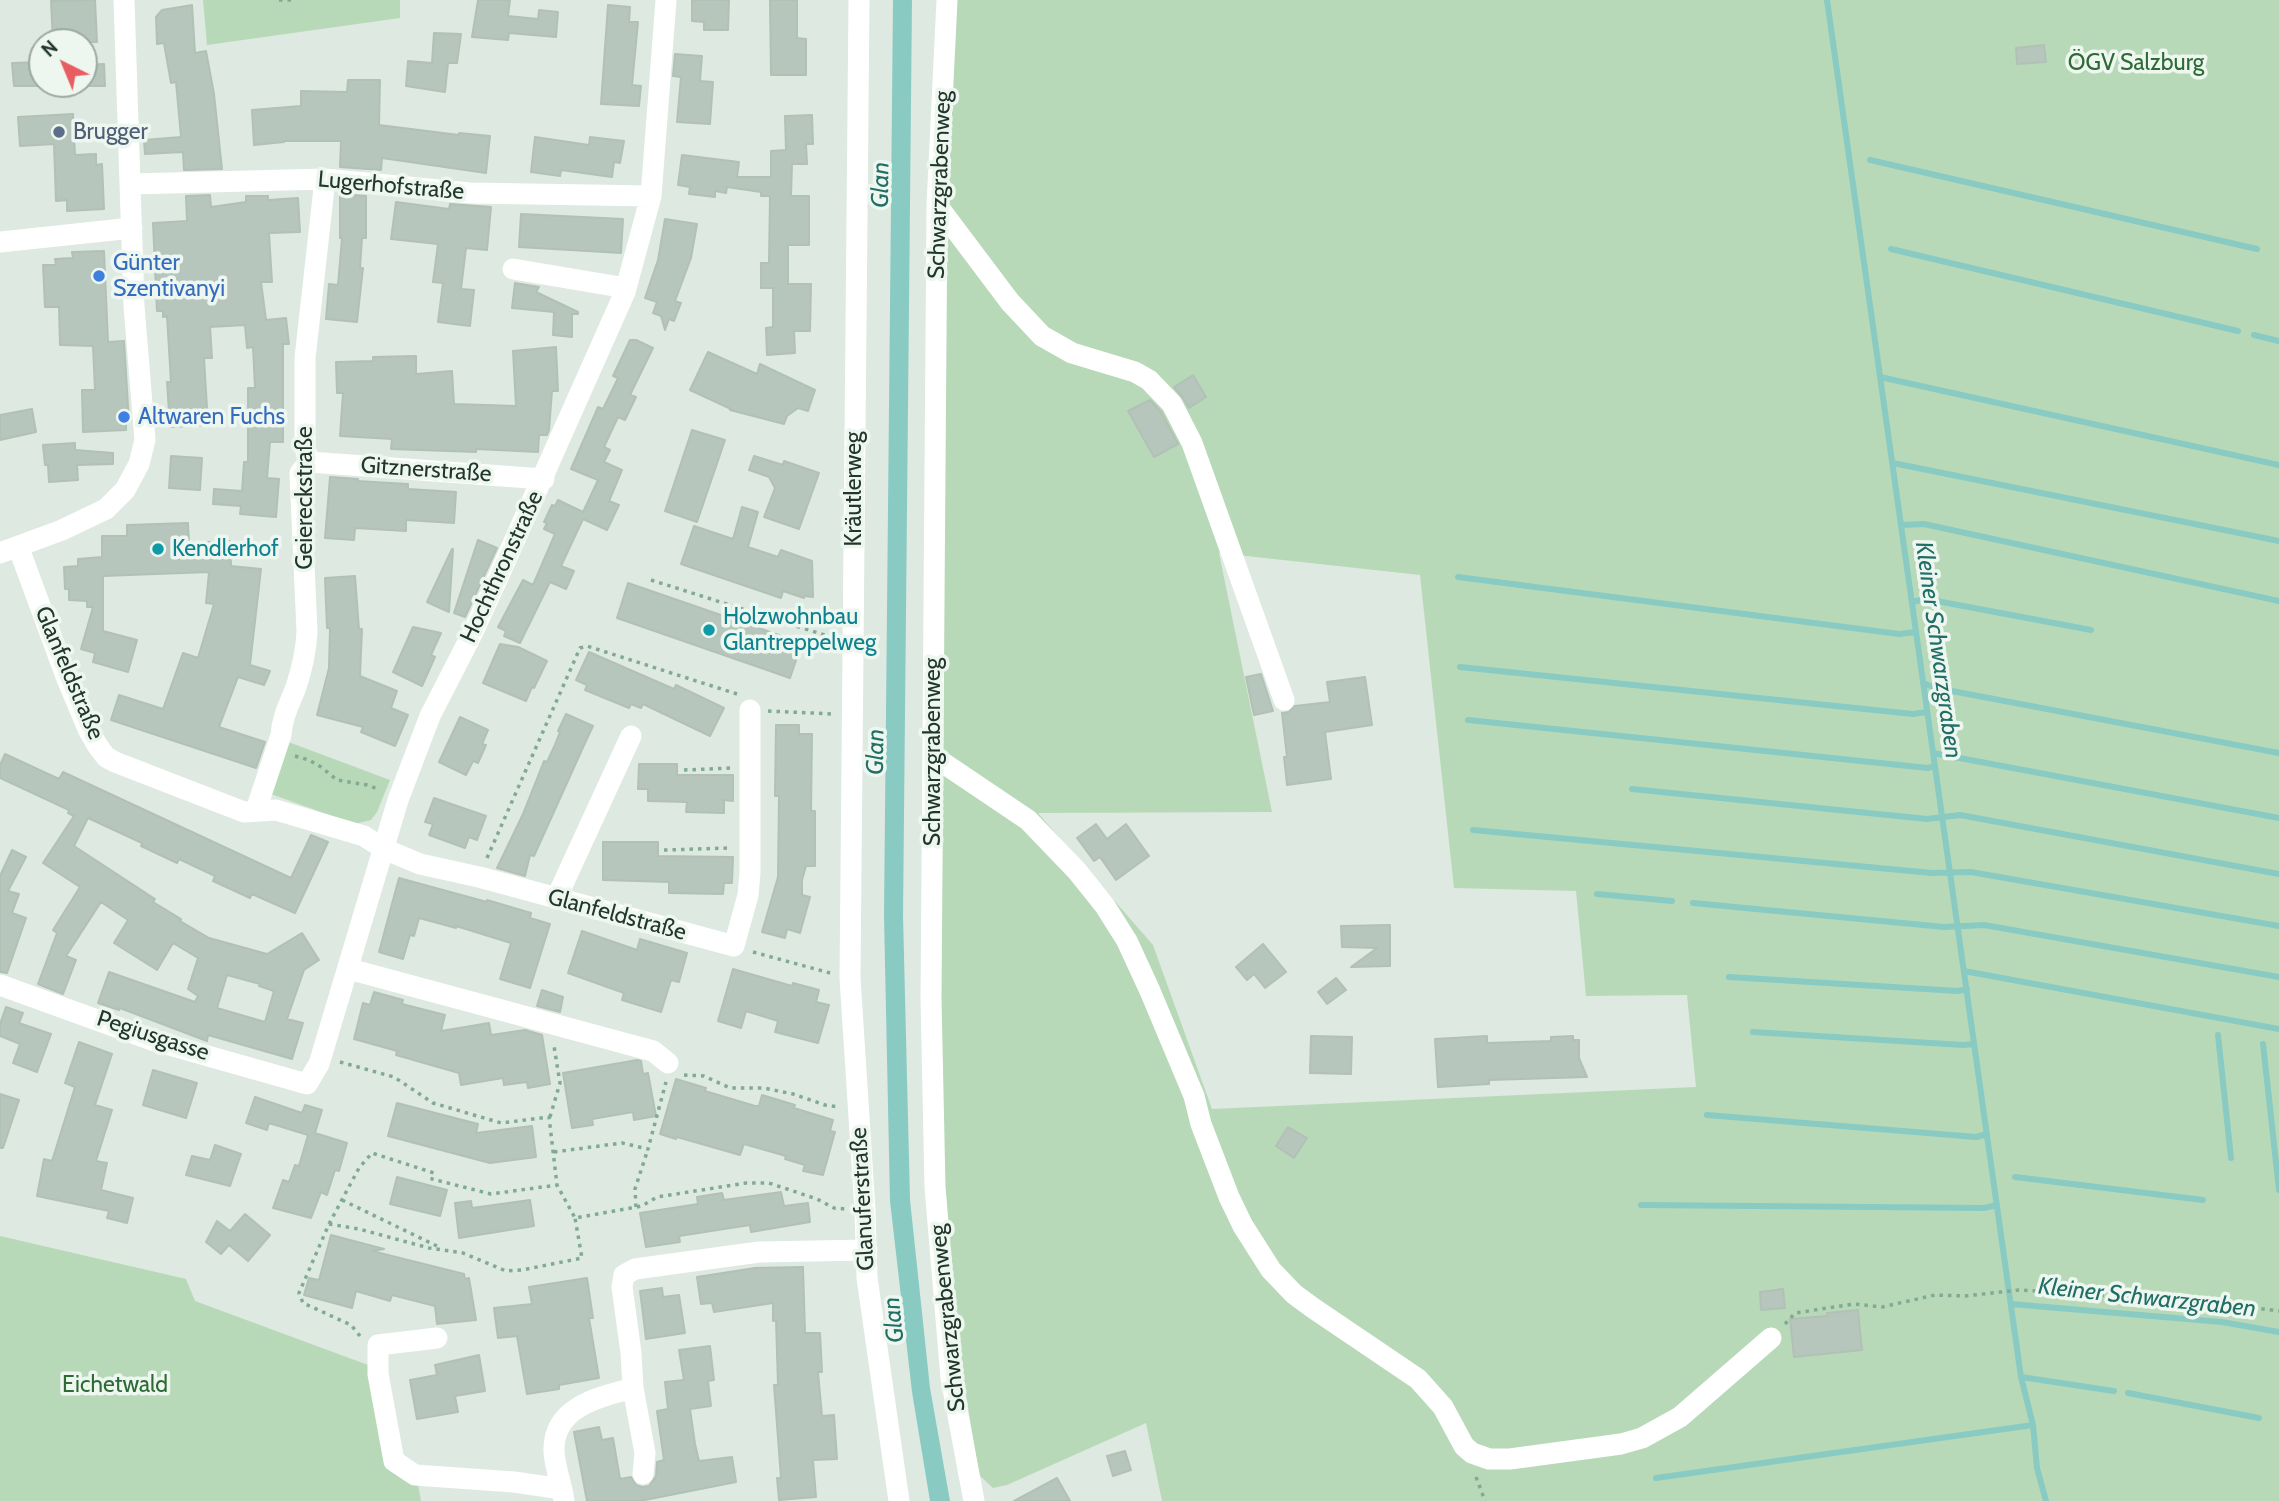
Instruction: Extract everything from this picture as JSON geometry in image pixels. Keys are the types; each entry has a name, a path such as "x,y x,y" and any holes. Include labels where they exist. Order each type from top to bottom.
{"street":[{"path":"9,549 83,522 106,509 125,490 139,464 145,440 134,306 124,0"},
{"name":"Hochthronstraße","path":"384,849 398,800 434,708 472,634 544,479 626,288 651,196 666,0"},
{"name":"Kräutlerweg","path":"850,978 859,0"},
{"name":"Schwarzgrabenweg","path":"947,0 937,205 931,999 935,1187 951,1378 974,1501"},
{"name":"Lugerhofstraße","path":"131,184 325,178 470,193 651,196"},
{"name":"Geiereckstraße","path":"256,810 281,735 281,723 306,653 300,473 309,462 305,448 305,358 325,178"},
{"path":"937,205 1010,302 1042,336 1072,354 1135,372 1161,391 1172,404 1192,443 1284,700"},
{"path":"0,242 132,228"},
{"path":"513,269 626,288"},
{"name":"Gitznerstraße","path":"309,462 544,479"},
{"name":"Glanfeldstraße","path":"9,549 88,729 106,757 126,768 244,812 276,810 364,836 384,849 420,864 479,877 734,946"},
{"path":"734,946 748,895 750,710"},
{"path":"556,899 631,736"},
{"path":"933,756 1028,820 1093,888 1111,914 1150,991 1194,1096 1201,1124 1229,1197 1243,1226 1271,1270 1294,1294 1418,1379 1435,1396 1464,1446 1472,1453 1489,1459 1510,1459 1621,1444 1642,1438 1680,1417 1772,1338"},
{"path":"321,1057 384,849"},
{"path":"349,969 653,1051 668,1063"},
{"name":"Glanuferstraße","path":"850,978 867,1278 899,1501"},
{"name":"Pegiusgasse","path":"0,985 155,1041 307,1084 321,1057"},
{"path":"642,1475 645,1453 633,1388 622,1287 624,1275 635,1269 759,1252 867,1250"},
{"path":"437,1338 378,1345 378,1364 394,1461 415,1475 514,1482 563,1495 554,1451 558,1427 569,1413 600,1397 633,1388"}],"path":[{"path":"279,0 296,0"},
{"path":"651,580 853,644"},
{"path":"479,877 580,648 587,646 742,696 750,710 853,715"},
{"path":"275,753 309,760 337,780 367,785 398,800"},
{"path":"684,770 750,767"},
{"path":"664,850 750,847"},
{"path":"734,946 850,978"},
{"path":"329,1223 463,1253 506,1271 582,1258 575,1219 557,1185 549,1120 560,1083 550,1023"},
{"path":"321,1057 394,1077 433,1103 501,1123 549,1117 549,1120"},
{"path":"668,1063 684,1075 704,1076 730,1088 764,1088 825,1105 859,1111"},
{"path":"636,1207 635,1189 667,1079 668,1063"},
{"path":"553,1152 622,1143 648,1149"},
{"path":"378,1364 351,1325 303,1304 299,1293 329,1223 359,1168 372,1153 434,1173 432,1180 491,1194 557,1185"},
{"path":"575,1219 636,1207 657,1197 746,1183 769,1183 817,1199 834,1208 865,1210"},
{"path":"342,1200 446,1251"},
{"path":"1772,1338 1795,1313 1854,1304 1882,1307 1935,1294 1965,1296 2019,1290 2208,1302 2279,1311"}],"green space":[{"path":"203,0 400,0 400,18 207,45"},
{"name":"ÖGV Salzburg","path":"949,0 2279,0 2279,1501 1162,1501 1146,1423 1007,1485 993,1488 979,1475 954,1321 940,1177 937,862","holes":["1219,553 1420,575 1454,888 1576,891 1586,996 1687,995 1696,1087 1212,1109 1153,945 1038,813 1272,812"]},
{"path":"283,740 390,780 371,820 354,824 271,794"},
{"name":"Eichetwald","path":"0,1236 186,1279 195,1301 368,1365 389,1470 417,1479 421,1501 0,1501"}],"water":[{"path":"893,0 912,0 903,915 910,1200 930,1388 950,1501 930,1501 912,1392 890,1201 884,915"}],"building":[{"path":"95,0 96,28 52,28 51,1"},
{"path":"478,0 510,0 508,16 538,19 539,10 558,12 556,37 509,33 508,40 472,37"},
{"path":"692,0 729,0 728,30 704,30 704,22 692,21"},
{"path":"770,0 797,0 797,38 806,39 806,75 771,75"},
{"path":"192,5 195,53 206,51 214,94 222,169 184,170 183,152 145,154 144,140 181,137 176,82 171,83 164,43 157,44 156,17 162,10"},
{"path":"608,5 630,7 629,22 638,22 632,85 641,86 639,106 601,104"},
{"path":"434,33 461,34 457,63 448,63 445,92 406,86 408,61 432,63"},
{"path":"2044,45 2046,62 2017,64 2016,48"},
{"path":"675,54 702,56 700,81 713,82 710,124 677,122 681,77 673,76"},
{"path":"28,62 28,86 14,86 12,63"},
{"path":"98,64 104,64 105,86 98,86"},
{"path":"348,80 380,80 379,125 490,136 486,173 382,158 381,170 340,167 341,141 284,141 254,145 252,110 301,106 301,91 347,92"},
{"path":"73,114 75,155 96,154 96,165 102,164 104,209 67,211 67,200 56,201 54,144 20,146 18,117"},
{"path":"812,115 813,144 806,144 807,164 792,164 791,196 809,196 809,245 788,245 788,284 811,284 810,331 794,331 795,353 767,355 766,328 773,327 773,288 761,288 761,263 769,263 770,196 727,187 726,193 715,191 715,197 689,194 690,187 678,185 682,155 739,162 737,177 771,177 771,151 786,150 785,116"},
{"path":"535,137 589,145 590,137 624,141 620,163 614,162 612,177 561,170 560,176 531,172"},
{"path":"340,194 366,196 366,238 362,238 360,268 363,268 357,322 326,319 329,284 338,285 342,238"},
{"path":"210,195 211,207 246,202 246,196 268,196 268,200 298,198 300,232 269,233 272,282 261,282 266,320 286,318 289,344 283,344 283,442 270,442 267,478 279,479 276,517 240,514 241,506 213,504 214,489 242,491 244,462 248,462 248,388 255,388 253,347 247,348 245,325 210,327 212,358 204,358 208,425 170,427 167,382 171,382 167,316 163,317 163,311 157,311 153,223 187,221 186,196"},
{"path":"396,202 449,209 450,204 491,207 487,250 466,248 461,289 474,290 470,326 438,322 443,283 433,282 438,244 391,239"},
{"path":"521,214 623,219 621,253 519,247"},
{"path":"665,219 697,224 691,258 675,301 681,303 674,321 669,319 665,330 661,316 653,313 657,302 645,298 658,260"},
{"path":"104,251 108,342 124,341 129,422 126,423 126,430 83,432 82,390 95,390 93,346 60,345 59,307 45,307 43,265 56,265 55,259 73,258 72,252"},
{"path":"515,283 539,287 536,292 578,312 572,314 572,337 553,335 554,312 512,308"},
{"path":"630,340 653,348 630,395 636,397 625,420 618,417 604,447 610,450 604,462 622,470 609,501 619,505 607,530 583,519 561,566 574,571 566,589 550,582 520,643 504,636 506,631 498,627 523,580 533,585 555,534 544,529 547,523 544,522 552,505 555,506 558,500 583,512 598,480 571,469 598,407 603,409 618,378 613,376"},
{"path":"556,347 558,391 552,391 549,430 547,435 539,435 538,452 391,449 392,439 340,436 343,393 337,393 336,362 373,361 373,357 416,356 416,374 452,371 454,404 516,406 513,351"},
{"path":"708,352 757,374 760,364 815,390 808,411 798,408 787,416 784,424 730,410 690,390"},
{"path":"1193,375 1206,397 1189,408 1174,387"},
{"path":"1150,400 1161,412 1178,444 1154,457 1128,411"},
{"path":"32,409 36,432 0,440 0,415"},
{"path":"692,430 725,440 697,522 665,511"},
{"path":"75,443 75,450 113,453 113,464 77,465 78,480 49,482 43,445"},
{"path":"171,456 202,458 200,490 169,488"},
{"path":"754,456 783,465 784,461 819,473 799,529 764,517 775,488 769,477 749,470"},
{"path":"330,477 408,484 408,489 456,492 454,523 406,520 406,531 355,528 354,540 325,538"},
{"path":"742,507 758,512 748,547 778,557 781,550 812,561 813,597 804,598 783,591 781,598 681,564 694,526 733,539"},
{"path":"188,523 189,543 230,541 231,566 261,569 250,665 270,671 264,685 238,677 219,727 265,742 256,768 111,720 119,695 163,709 183,653 198,658 214,604 206,603 209,572 103,576 103,631 137,640 128,672 93,662 95,653 81,649 93,607 87,607 87,601 69,600 69,589 65,589 64,567 78,566 78,559 102,557 102,536 127,536 127,525"},
{"path":"478,540 497,548 465,617 454,613"},
{"path":"453,549 449,612 427,602"},
{"path":"355,576 359,629 362,629 360,676 397,691 391,708 408,715 395,746 361,732 363,727 317,715 329,668 330,628 327,628 325,578"},
{"name":"Holzwohnbau Glantreppelweg","path":"628,583 802,643 790,678 617,618"},
{"path":"413,627 441,633 431,655 435,657 422,686 393,672"},
{"path":"500,644 518,647 547,661 526,701 483,683"},
{"path":"589,652 674,689 676,685 724,708 710,736 643,704 641,708 631,704 629,708 585,690 587,685 576,680"},
{"path":"1261,674 1273,711 1254,715 1246,677"},
{"path":"1365,677 1372,725 1325,732 1331,779 1287,785 1282,713 1289,712 1295,706 1330,702 1327,682"},
{"path":"566,714 593,726 534,856 530,855 525,876 497,868 544,761 547,762 554,747"},
{"path":"460,717 488,730 482,744 486,745 478,763 473,761 466,775 439,762"},
{"path":"776,725 799,725 799,734 812,734 811,811 815,811 815,866 806,866 802,880 802,895 810,897 800,933 787,929 785,938 762,932 778,877"},
{"path":"5,754 59,779 63,772 291,878 311,835 328,842 295,913 252,894 250,898 213,881 215,876 179,859 177,863 88,818 74,846 155,899 153,902 181,919 180,921 209,938 267,954 302,933 319,960 304,970 287,1019 303,1023 292,1059 208,1035 207,1041 120,1008 119,1010 98,1003 109,972 195,1002 198,996 188,989 198,958 173,943 157,970 114,943 128,920 101,902 66,956 76,960 63,994 38,984 57,933 53,930 80,887 43,863 74,816 68,813 69,810 0,778 0,765","holes":["227,975 260,984 259,986 274,991 265,1022 217,1008"]},
{"path":"639,764 677,764 677,775 733,775 733,801 724,800 724,813 686,812 687,802 648,801 648,789 638,789"},
{"path":"434,798 486,816 477,840 469,837 465,848 429,835 433,824 425,822"},
{"path":"1096,824 1107,839 1126,824 1149,856 1116,880 1100,857 1094,861 1077,838"},
{"path":"603,842 658,842 658,856 733,857 732,883 724,883 723,894 669,893 669,882 603,880"},
{"path":"12,850 26,857 8,891 19,894 12,913 26,918 7,973 0,972 0,876"},
{"path":"399,878 531,913 530,918 550,924 530,988 500,979 511,943 456,926 419,918 414,936 410,935 403,959 379,952"},
{"path":"1390,925 1390,966 1351,967 1377,948 1342,947 1341,926"},
{"path":"582,931 637,950 640,939 687,953 679,982 671,980 661,1012 622,1000 624,993 568,973"},
{"path":"1263,944 1286,972 1265,988 1254,974 1247,980 1236,967"},
{"path":"733,969 792,986 793,983 819,990 816,1002 829,1005 818,1043 775,1032 778,1021 746,1011 741,1028 718,1021"},
{"path":"1336,978 1346,990 1327,1004 1318,992"},
{"path":"542,990 563,997 560,1012 537,1006"},
{"path":"374,992 403,1000 402,1004 445,1015 441,1031 489,1023 491,1035 525,1030 542,1035 550,1084 528,1088 527,1082 504,1085 503,1078 461,1085 459,1073 396,1055 397,1051 354,1039 363,1003 370,1005"},
{"path":"6,1007 23,1013 19,1023 51,1034 37,1072 13,1063 20,1044 0,1036 0,1024"},
{"path":"1311,1036 1352,1037 1351,1074 1310,1073"},
{"path":"1487,1036 1487,1043 1551,1041 1551,1037 1573,1036 1573,1040 1579,1040 1579,1058 1587,1077 1489,1080 1489,1084 1438,1087 1435,1039"},
{"path":"79,1042 112,1054 95,1105 112,1110 96,1161 107,1163 101,1190 133,1198 127,1223 107,1218 109,1211 37,1196 44,1159 52,1161 75,1087 65,1083"},
{"path":"641,1061 643,1074 648,1073 656,1116 634,1120 633,1112 592,1119 593,1125 572,1128 563,1073"},
{"path":"153,1070 197,1083 186,1118 143,1105"},
{"path":"676,1079 755,1106 759,1106 762,1095 833,1120 830,1131 835,1132 823,1175 803,1171 805,1165 785,1159 786,1156 744,1144 740,1155 660,1134"},
{"path":"0,1094 19,1100 3,1148 0,1148"},
{"path":"255,1097 302,1113 305,1105 322,1110 315,1133 347,1143 339,1171 335,1170 327,1195 321,1192 311,1218 273,1208 283,1180 289,1182 295,1165 299,1166 308,1135 269,1123 267,1130 246,1123"},
{"path":"397,1103 478,1124 476,1133 532,1126 536,1157 490,1163 388,1136"},
{"path":"1288,1127 1307,1138 1294,1158 1276,1146"},
{"path":"215,1145 241,1154 230,1186 186,1175 192,1156 210,1160"},
{"path":"397,1177 447,1190 440,1216 390,1204"},
{"path":"781,1192 784,1206 808,1203 810,1222 751,1232 750,1225 679,1236 680,1242 646,1247 640,1213 698,1204 697,1197 722,1193 724,1200"},
{"path":"530,1200 534,1226 459,1238 455,1203 471,1201 472,1208"},
{"path":"245,1214 270,1235 248,1261 229,1245 221,1254 206,1242 217,1221 230,1231"},
{"path":"331,1235 384,1249 372,1251 464,1274 465,1279 469,1278 476,1320 437,1324 435,1306 392,1295 390,1301 356,1291 352,1308 304,1295 309,1278 319,1280"},
{"path":"803,1267 805,1333 820,1333 822,1372 818,1372 822,1416 834,1415 837,1459 813,1460 816,1497 779,1500 777,1478 781,1478 774,1385 778,1385 773,1303 714,1312 712,1303 701,1304 697,1277 755,1268"},
{"path":"587,1278 593,1318 589,1318 599,1378 527,1394 517,1336 498,1338 494,1308 532,1304 529,1287"},
{"path":"662,1288 663,1297 679,1295 685,1333 646,1339 640,1291"},
{"path":"1783,1289 1785,1308 1761,1310 1760,1292"},
{"path":"1858,1310 1862,1350 1794,1357 1790,1319"},
{"path":"710,1346 714,1380 708,1381 711,1406 690,1409 695,1444 699,1461 732,1457 736,1482 640,1501 587,1501 574,1432 599,1427 602,1440 613,1438 620,1479 631,1477 636,1485 649,1486 656,1476 657,1462 664,1460 657,1411 668,1409 665,1382 684,1380 679,1350"},
{"path":"479,1355 485,1391 455,1396 458,1412 417,1419 410,1380 437,1375 435,1365"},
{"path":"1125,1451 1131,1470 1113,1476 1107,1456"},
{"path":"1057,1478 1070,1501 1014,1501"}],"waterway":[{"name":"Kleiner Schwarzgraben","path":"1827,0 2021,1377 2033,1425 2037,1468 2046,1501"},
{"path":"1870,160 2257,249"},
{"path":"1891,249 2238,331"},
{"path":"2254,335 2279,341"},
{"path":"1880,377 2279,465"},
{"path":"1893,463 2279,541"},
{"path":"1901,525 1924,524 2279,601"},
{"path":"1458,577 1899,634 1916,632"},
{"path":"1912,602 1926,599 2091,630"},
{"path":"1460,667 1913,714 1927,712"},
{"path":"1923,683 1936,688 2279,753"},
{"path":"1468,720 1928,768 1935,766"},
{"path":"1933,753 2279,818"},
{"path":"1632,789 1927,819 1960,815 2279,874"},
{"path":"1473,830 1932,873 1971,872 2279,926"},
{"path":"1597,894 1672,901"},
{"path":"1693,903 1944,927 1984,925 2279,977"},
{"path":"1964,971 2279,1029"},
{"path":"1729,977 1958,991 1967,989"},
{"path":"1753,1032 1974,1044"},
{"path":"2218,1035 2231,1158"},
{"path":"2263,1044 2279,1190"},
{"path":"1707,1115 1976,1137 1987,1134"},
{"path":"2015,1177 2203,1200"},
{"path":"1641,1205 1984,1208 1997,1205"},
{"name":"Kleiner Schwarzgraben","path":"2011,1304 2222,1322 2279,1332"},
{"path":"2021,1377 2114,1391"},
{"path":"2128,1393 2259,1418"},
{"path":"1656,1478 2033,1425"}],"place":[{"name":"Brugger","path":"59,132"},
{"name":"Günter Szentivanyi","path":"99,276"},
{"name":"Altwaren Fuchs","path":"124,417"},
{"name":"Kendlerhof","path":"158,549"},
{"name":"Holzwohnbau Glantreppelweg","path":"709,630"}],"water label":[{"name":"Glan","path":"881,185"},
{"name":"Glan","path":"876,752"},
{"name":"Glan","path":"894,1320"}]}
